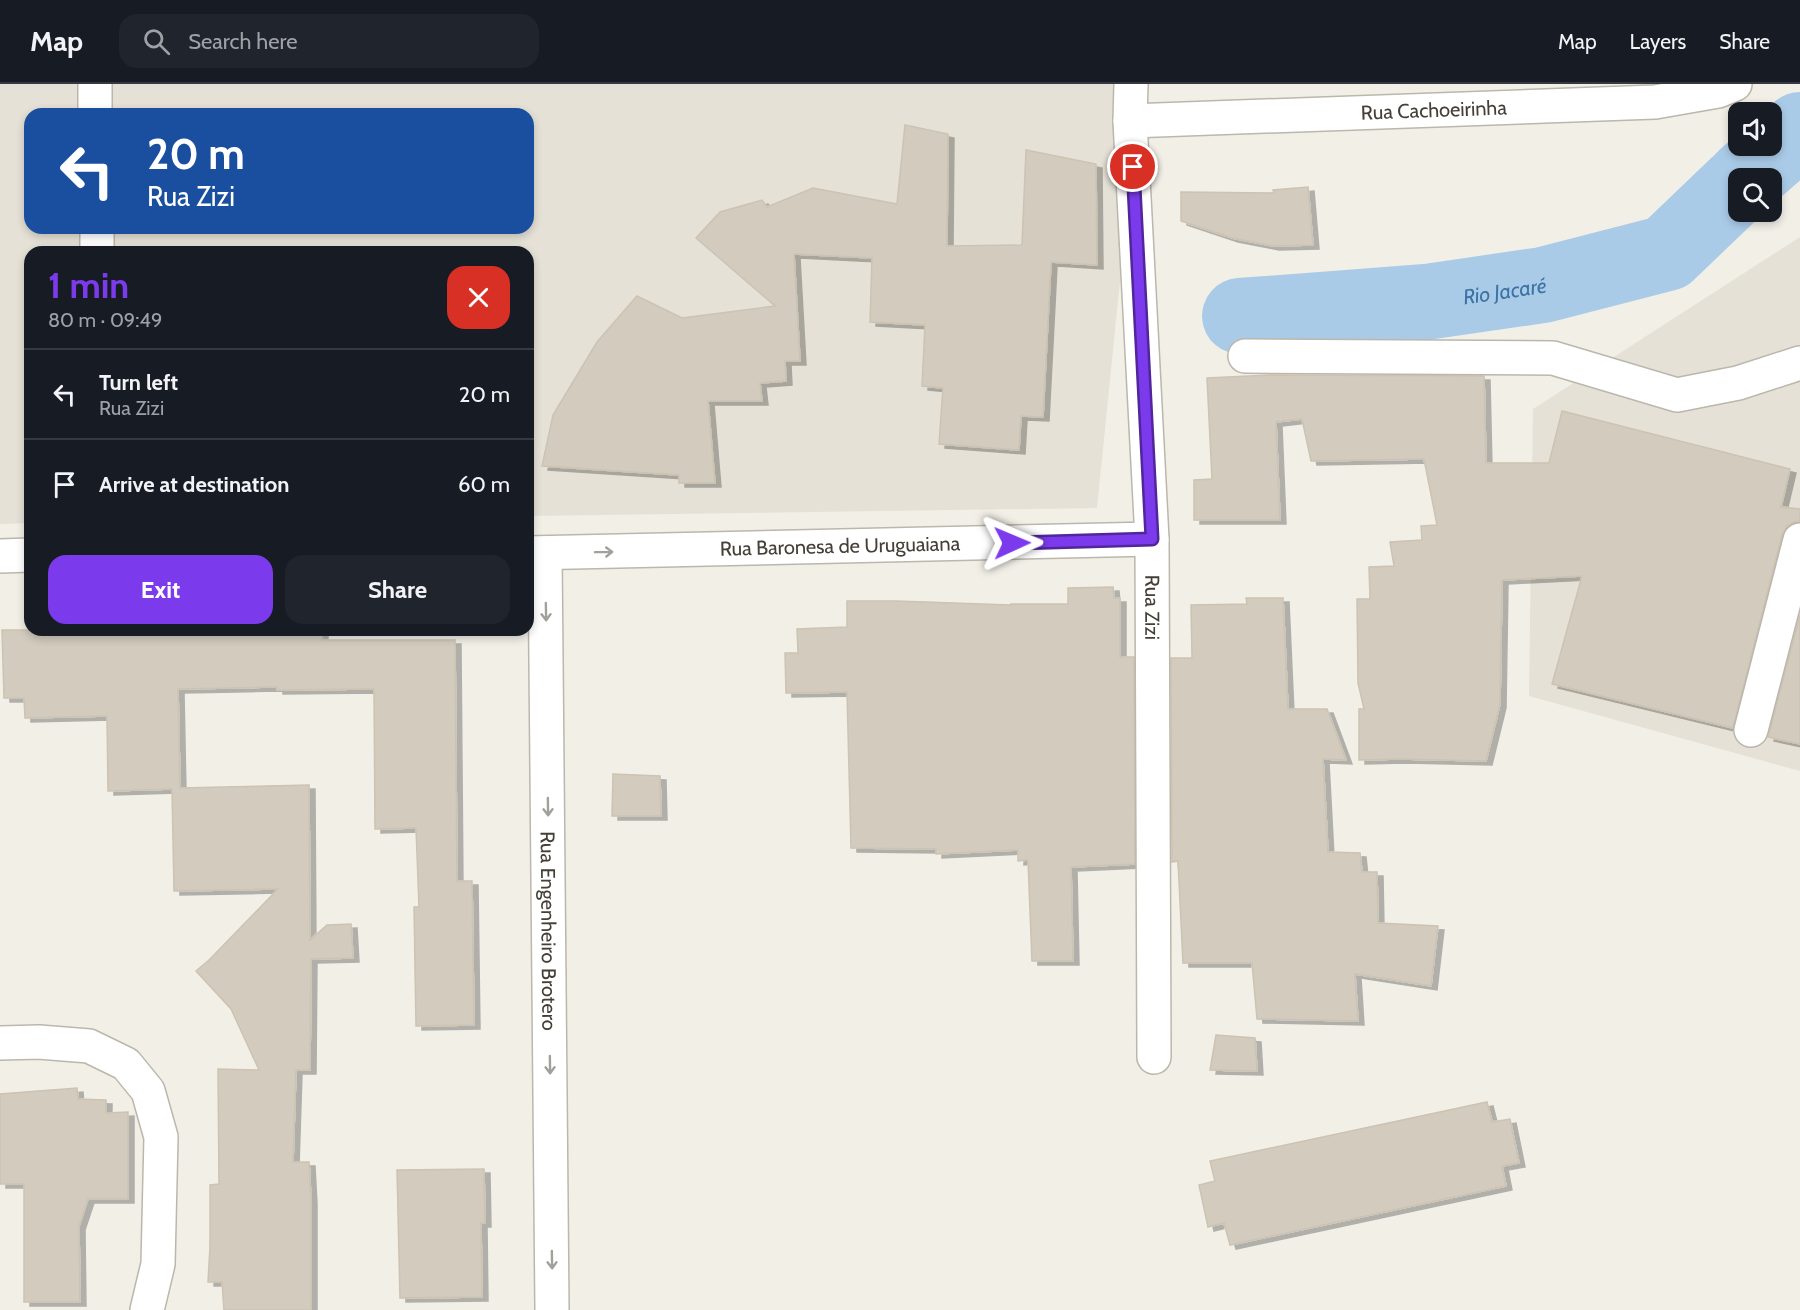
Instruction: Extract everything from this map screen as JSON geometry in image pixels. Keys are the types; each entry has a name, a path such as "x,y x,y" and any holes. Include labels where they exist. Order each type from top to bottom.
{"street":[{"path":"95,84 95,108"},
{"name":"Rua Zizi","path":"1131,84 1130,121 1152,539 1154,1057"},
{"name":"Rua Cachoeirinha","path":"1130,121 1655,102 1718,91 1735,84"},
{"path":"1245,356 1554,358 1677,395 1738,383 1800,363"},
{"name":"Rua Baronesa de Uruguaiana","path":"537,553 1152,539"},
{"path":"1751,730 1800,540"},
{"name":"Rua Engenheiro Brotero","path":"537,553 552,1310"},
{"path":"0,556 24,555"},
{"path":"0,1043 39,1042 89,1046 126,1064 148,1091 161,1137 159,1264 147,1310"}],"shaded area":[{"path":"0,84 1140,84 1097,508 534,516 534,246 24,246 24,523 0,524"},
{"path":"1800,237 1800,771 1529,696 1533,409"}],"building":[{"path":"905,125 948,134 947,246 1022,245 1026,150 1096,164 1097,265 1051,262 1043,417 1021,416 1019,450 939,444 943,388 922,386 925,325 870,322 872,258 794,254 800,361 785,361 786,381 760,383 762,401 708,401 715,483 679,483 679,475 542,466 553,415 597,342 637,296 682,318 775,306 696,238 720,212 762,200 767,207 813,188 897,204"},
{"path":"1308,187 1313,245 1273,246 1232,238 1181,221 1181,192 1274,193 1273,190"},
{"path":"1270,375 1484,376 1486,463 1549,463 1562,411 1790,469 1781,507 1800,509 1800,522 1787,526 1782,535 1733,728 1552,684 1582,576 1502,580 1500,704 1486,761 1359,760 1359,709 1364,709 1358,683 1357,599 1370,599 1369,567 1394,566 1390,542 1422,540 1421,526 1437,525 1424,459 1311,461 1302,419 1276,422 1280,520 1194,520 1194,480 1212,479 1207,378"},
{"path":"1113,587 1114,598 1120,598 1120,657 1134,657 1135,864 1071,867 1073,961 1032,961 1028,860 1018,861 1018,850 936,854 936,849 851,848 847,692 786,693 785,653 798,653 797,629 847,627 847,601 1068,604 1068,588"},
{"path":"1246,598 1283,598 1288,709 1327,709 1346,760 1323,759 1328,852 1360,853 1362,872 1377,872 1378,923 1438,926 1431,986 1355,974 1358,1021 1257,1019 1252,963 1183,963 1178,861 1172,862 1171,658 1192,658 1191,605 1247,604"},
{"path":"1800,615 1800,744 1768,737"},
{"path":"2,630 24,630 24,636 322,636 322,640 455,640 457,881 472,881 474,1025 416,1026 414,907 419,907 416,828 375,829 374,689 277,690 277,687 178,689 180,788 309,785 310,940 327,925 351,924 353,958 311,959 310,1070 296,1070 293,1162 309,1162 311,1310 224,1310 222,1282 208,1282 210,1185 219,1184 218,1069 259,1070 231,1009 196,971 278,889 174,891 172,789 108,791 107,716 25,718 24,698 4,698"},
{"path":"613,774 660,776 661,816 612,816"},
{"path":"1216,1035 1255,1038 1257,1071 1210,1070"},
{"path":"77,1088 78,1099 106,1100 106,1113 128,1112 128,1199 88,1199 79,1226 80,1302 24,1302 24,1184 0,1184 0,1094"},
{"path":"1487,1102 1492,1122 1510,1119 1519,1163 1502,1166 1506,1186 1230,1245 1224,1223 1208,1227 1199,1185 1215,1181 1210,1161"},
{"path":"484,1169 485,1223 481,1223 482,1297 400,1298 397,1170"}],"waterway":[{"name":"Rio Jacaré","path":"1756,168 1800,130"},
{"name":"Rio Jacaré","path":"1240,316 1426,302 1543,285 1667,253 1728,195"}],"route":[{"path":"1012,543 1152,539 1133,167"}]}
